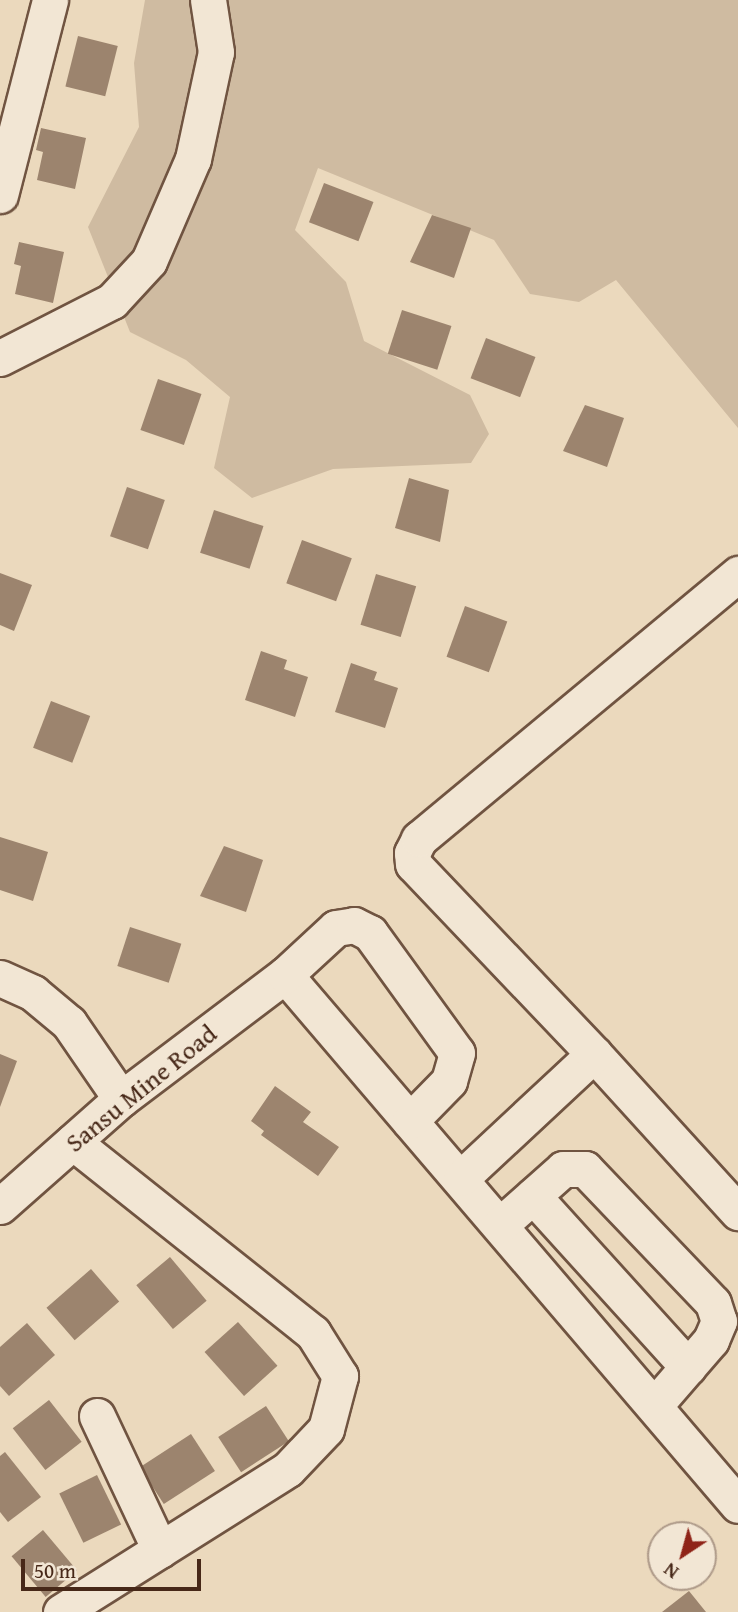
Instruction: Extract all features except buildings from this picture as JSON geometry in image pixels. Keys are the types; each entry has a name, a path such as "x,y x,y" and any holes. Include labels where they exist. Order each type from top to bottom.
{"street":[{"path":"0,195 50,0"},
{"path":"0,358 112,301 149,261 193,159 216,52 208,0"},
{"path":"738,574 419,839 412,853 413,864 594,1054 738,1212"},
{"name":"Sansu Mine Road","path":"0,1206 121,1099 285,975 336,928 354,925 370,933 457,1053 449,1081 410,1121"},
{"path":"285,975 738,1505"},
{"path":"0,978 33,993 69,1023 121,1099"},
{"path":"461,1178 594,1054"},
{"path":"61,1612 288,1469 326,1429 340,1376 313,1333 73,1142"},
{"path":"500,1225 563,1169 585,1169 713,1303 719,1321 711,1340 654,1406"},
{"path":"533,1196 688,1367"},
{"path":"97,1416 160,1550"}],"shaded area":[{"path":"145,0 738,0 738,428 616,280 579,302 530,294 494,240 318,168 295,230 346,282 364,341 470,395 489,434 471,463 333,469 252,498 214,468 230,397 186,360 130,332 88,227 139,127 134,63"}]}
